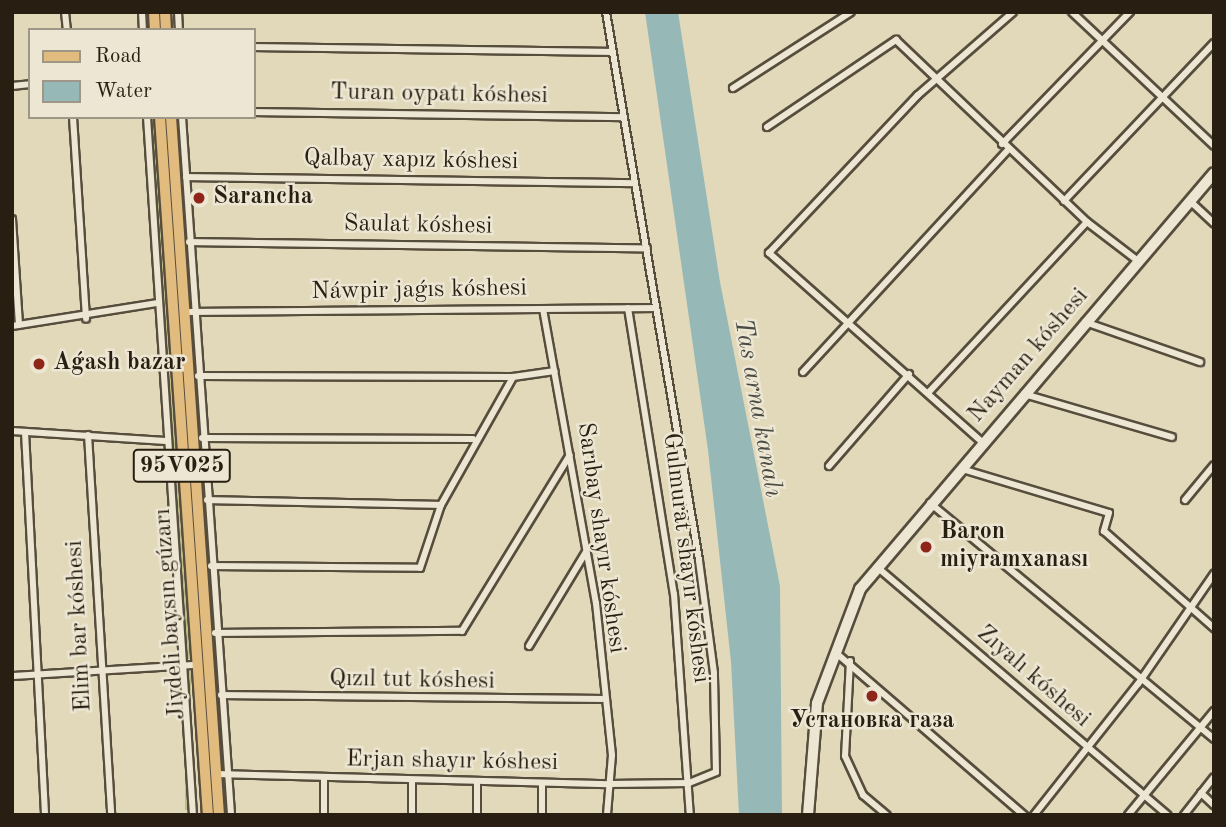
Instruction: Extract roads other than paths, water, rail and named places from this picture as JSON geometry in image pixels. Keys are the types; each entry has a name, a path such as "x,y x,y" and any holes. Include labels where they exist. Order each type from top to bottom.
{"main road":[{"name":"Jiydeli baysın gúzarı","path":"160,119 194,665 208,815"},
{"name":"Jiydeli baysın gúzarı","path":"171,119 181,313 219,815"},
{"name":"Nayman kóshesi","path":"808,815 814,716 833,652 876,566 1214,173"}],"street":[{"path":"606,12 714,673 716,772 689,783"},
{"path":"733,88 851,12"},
{"path":"982,442 852,323 769,253 918,95 939,81 1013,12"},
{"path":"1072,12 1214,146"},
{"path":"1002,144 1130,12"},
{"path":"767,127 896,40 1008,150 1087,222 1138,261"},
{"path":"1064,201 1214,43"},
{"path":"256,47 613,52"},
{"name":"Turan oypatı kóshesi","path":"256,112 624,117"},
{"path":"73,119 86,319"},
{"path":"148,119 180,665 193,815"},
{"path":"182,119 215,633 231,815"},
{"path":"803,372 852,323 1008,150"},
{"name":"Qalbay xapız kóshesi","path":"186,177 635,183"},
{"path":"1190,201 1214,223"},
{"path":"12,219 16,326 86,319 106,308 158,303"},
{"path":"929,392 1087,222"},
{"name":"Saulat kóshesi","path":"189,242 646,248"},
{"name":"Gulmurat shayır kóshesi","path":"628,308 674,594 690,815"},
{"name":"Náwpir jaǵıs kóshesi","path":"181,313 656,308"},
{"name":"Sarıbay shayır kóshesi","path":"543,309 586,551 602,699 612,755 607,815"},
{"path":"1086,322 1200,362"},
{"path":"198,376 513,377 555,371"},
{"path":"829,467 909,374"},
{"path":"211,566 420,568 441,505 473,439 513,377"},
{"path":"1024,394 1172,437"},
{"path":"12,431 166,441"},
{"path":"25,432 45,815"},
{"name":"Elim bar kóshesi","path":"88,435 111,815"},
{"path":"202,438 473,439"},
{"path":"215,633 462,631 570,455"},
{"path":"1185,500 1214,466"},
{"path":"960,468 1109,513 1104,531 1214,628"},
{"path":"207,500 441,505"},
{"path":"930,503 1214,739"},
{"path":"529,646 586,551"},
{"name":"Zıyalı kóshesi","path":"876,566 1167,815"},
{"path":"1034,815 1139,676 1194,610 1214,574"},
{"path":"833,652 850,661 1024,815"},
{"path":"850,661 845,756 863,795 887,815"},
{"path":"12,676 194,665"},
{"name":"Qızıl tut kóshesi","path":"221,695 602,699"},
{"path":"1128,815 1214,711"},
{"name":"Erjan shayır kóshesi","path":"215,774 542,785 689,783"},
{"path":"1184,815 1214,777"},
{"path":"324,778 324,815"},
{"path":"412,782 412,815"},
{"path":"477,783 477,815"},
{"path":"542,785 542,815"},
{"path":"1201,793 1214,805"}],"water":[{"path":"645,12 678,12 720,282 780,586 782,815 739,815 731,662 708,450"}],"place":[{"name":"Sarancha","path":"199,198"},
{"name":"Aǵash bazar","path":"39,364"},
{"name":"Baron miyramxanası","path":"926,547"},
{"name":"Установка газа","path":"872,696"}],"water label":[{"name":"Tas arna kanalı","path":"757,408"}]}
